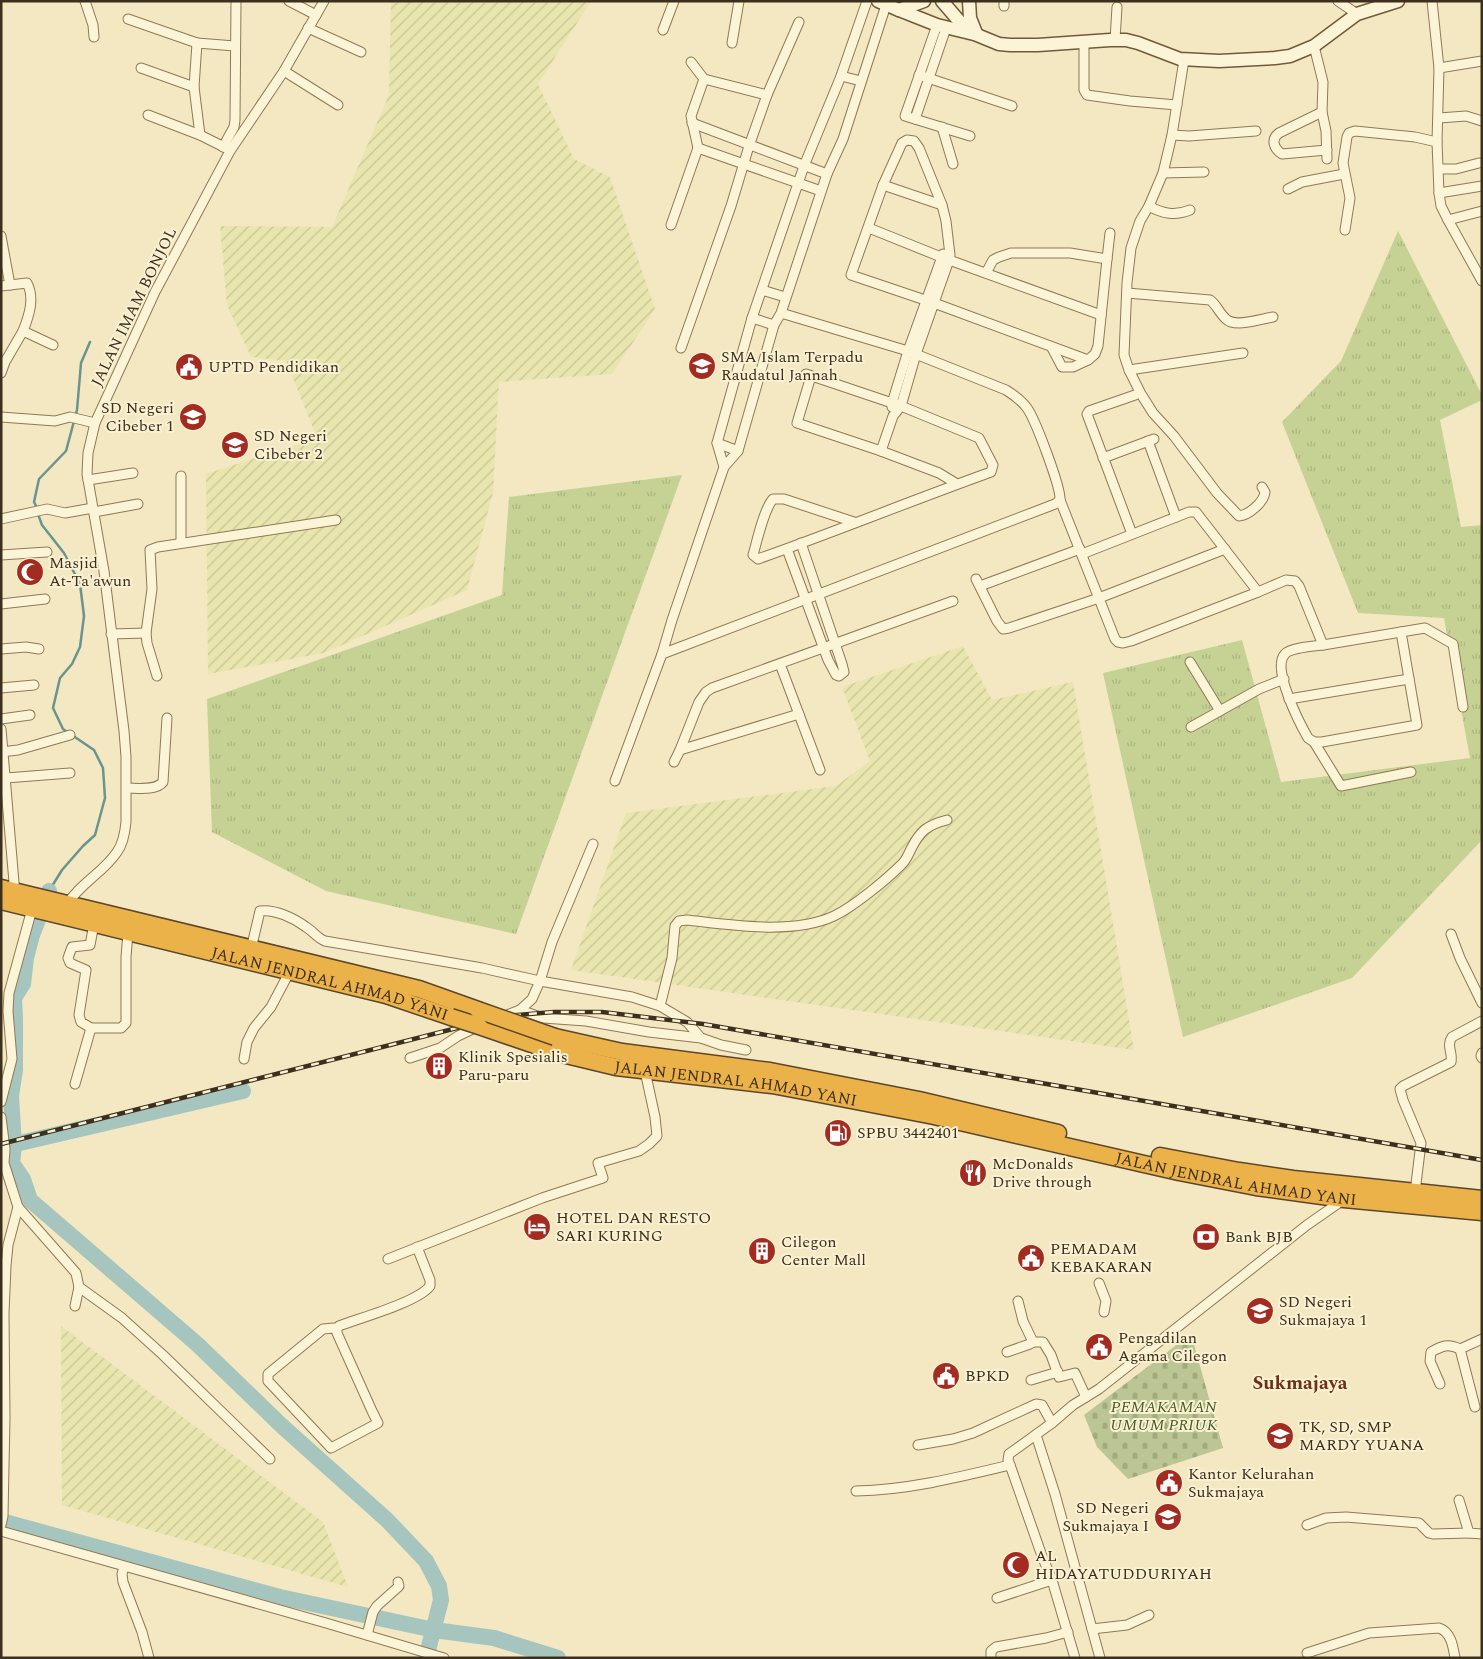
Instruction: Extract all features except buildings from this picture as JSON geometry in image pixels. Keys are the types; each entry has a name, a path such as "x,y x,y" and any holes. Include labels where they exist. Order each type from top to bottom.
{"highway":[{"name":"JALAN JENDRAL AHMAD YANI","path":"8,896 48,907 251,949 419,989 555,1037 622,1052 770,1071 910,1098 1169,1159 1248,1173 1482,1199"},
{"name":"JALAN JENDRAL AHMAD YANI","path":"48,907 94,924 386,995 584,1060 645,1071 772,1085 816,1093 934,1116 1180,1172 1256,1187 1344,1199 1482,1212"}],"street":[{"path":"85,1 93,25 94,37"},
{"path":"148,115 227,149 235,120 236,1"},
{"path":"289,1 316,15"},
{"name":"JALAN IMAM BONJOL","path":"48,907 79,888 109,862 118,850 125,832 126,822 127,788 124,730 104,571 86,464 95,423 155,292 227,149 284,71 324,1"},
{"path":"664,30 674,1"},
{"path":"732,43 739,1"},
{"path":"724,466 717,443 752,318 804,166 841,76 867,1"},
{"path":"899,10 924,1"},
{"path":"942,1 960,22 977,35"},
{"path":"969,1 970,18 977,35"},
{"path":"1338,1 1363,9"},
{"path":"615,781 662,654 724,466 738,451 774,326 781,313 827,174 843,139 882,3 942,26 977,35 999,44 1115,40 1138,43 1184,60 1219,61 1290,56 1314,46 1363,9 1398,1"},
{"path":"1432,1 1439,68 1437,142 1441,206 1482,281"},
{"path":"1115,40 1117,7"},
{"path":"128,19 197,43 235,46"},
{"path":"681,348 767,96 799,22"},
{"path":"942,26 919,75 905,116 970,136"},
{"path":"916,119 942,26"},
{"path":"308,28 361,52"},
{"path":"1084,42 1084,90 1087,94 1177,105"},
{"path":"197,43 194,87 200,136"},
{"path":"1314,46 1323,82 1322,112 1327,154 1282,154 1277,151 1274,141 1275,136 1322,112"},
{"path":"1184,60 1172,135 1163,173 1149,206 1140,221 1131,248 1124,355 1140,394 1153,414 1174,436 1217,493 1239,516 1244,516 1263,499 1265,492 1262,486"},
{"path":"1439,68 1482,61"},
{"path":"691,62 704,79 767,96"},
{"path":"141,68 194,87"},
{"path":"284,71 338,105"},
{"path":"919,75 1012,106"},
{"path":"841,76 861,81"},
{"path":"671,224 698,148 691,116 704,79"},
{"path":"1439,118 1466,116 1482,120"},
{"path":"692,123 827,174"},
{"path":"942,127 953,164"},
{"path":"1172,135 1189,136 1256,131"},
{"path":"1345,230 1350,198 1343,163 1349,133 1355,131 1437,142"},
{"path":"893,416 892,403 912,352 930,302 945,259 948,248 946,221 942,206 920,148 914,141 907,140 900,145 869,228 848,274 930,302 1088,360"},
{"path":"698,148 821,191"},
{"path":"1439,169 1456,169 1479,163"},
{"path":"1163,173 1204,172"},
{"path":"1288,189 1302,182 1344,174"},
{"path":"884,185 942,206"},
{"path":"1439,193 1482,186"},
{"path":"1149,206 1158,212 1168,214 1182,213 1190,210"},
{"path":"1448,220 1482,211"},
{"path":"869,228 945,259 1101,315"},
{"path":"1052,348 1062,367 1073,366 1088,360 1095,354 1098,346 1110,233"},
{"path":"1,236 6,285 27,283 30,289 29,313 23,331 1,372"},
{"path":"986,273 993,260 999,256 1011,253 1070,253 1107,260"},
{"path":"762,290 785,297"},
{"path":"1127,293 1210,300 1225,319 1236,324 1273,317"},
{"path":"781,313 912,352 1006,390 1017,397 1028,409 1036,427 1059,488 1060,500 1115,639 1118,642 1123,643 1286,580 1295,581 1299,586 1323,645"},
{"path":"752,318 774,326"},
{"path":"23,331 53,345"},
{"path":"881,451 893,416 901,406 912,352"},
{"path":"1129,370 1242,353"},
{"path":"854,522 784,499 773,499 767,510 753,555 758,558 787,549 854,522 957,484 993,470 993,465 979,438 901,406 809,375 797,423 939,472 957,484"},
{"path":"1132,534 1088,414 1089,411 1134,395"},
{"path":"1,417 55,421 73,418 95,423"},
{"path":"1103,458 1151,440 1176,517"},
{"path":"717,443 738,451"},
{"path":"88,480 133,472"},
{"path":"180,543 181,476"},
{"path":"662,654 1055,504 1060,500"},
{"path":"1,519 47,509 65,513 138,504"},
{"path":"1225,549 1099,598 1003,629 997,621 978,582 1081,551 1176,517 1196,512 1225,549 1258,592"},
{"path":"157,676 149,651 146,633 152,589 150,550 180,543 336,520"},
{"path":"787,549 804,600 832,669 839,676 844,672 801,543"},
{"path":"1,555 47,552"},
{"path":"1,604 45,599"},
{"path":"674,762 698,702 706,692 717,686 953,601"},
{"path":"1411,772 1341,786 1314,742 1308,738 1289,699 1281,661 1284,654 1289,651 1425,628 1452,644 1463,707"},
{"path":"1314,742 1417,725 1401,632"},
{"path":"111,634 146,633"},
{"path":"1,649 26,647 39,650"},
{"path":"1190,662 1220,711"},
{"path":"780,664 820,770"},
{"path":"1191,727 1259,689 1284,679"},
{"path":"1289,699 1409,679"},
{"path":"1,688 34,685"},
{"path":"680,750 799,714"},
{"path":"1,719 30,715"},
{"path":"127,788 152,788 161,785 163,782 167,718"},
{"path":"1,729 5,784 8,896"},
{"path":"3,752 18,750 70,735"},
{"path":"5,784 70,773"},
{"path":"660,1006 672,958 675,926 679,921 687,920 759,927 800,924 834,916 866,894 903,864 922,831 938,822 947,820"},
{"path":"410,1058 440,1048 469,1030 520,1010 532,999 540,981 552,942 593,844"},
{"path":"1,1102 12,1059 12,1043 8,1023 10,993 48,907"},
{"path":"251,949 260,911 267,911 286,916 305,926 325,941 482,968 540,981 632,997 660,1006 687,1022 701,1038"},
{"path":"94,924 90,945 72,947 68,958 70,963 86,970 79,1015 81,1022 91,1028 121,1028 126,1023 128,932"},
{"path":"1450,934 1482,1003"},
{"path":"244,1059 247,1042 254,1028 271,1007 290,971"},
{"path":"1,1010 8,1023"},
{"path":"520,1010 543,1018 586,1021 648,1032 701,1038 721,1045 746,1050"},
{"path":"1414,1192 1422,1149 1400,1089 1451,1062 1452,1058 1448,1046 1452,1037 1482,1020"},
{"path":"75,1084 91,1028"},
{"path":"1482,1053 1482,1058"},
{"path":"388,1259 542,1198 603,1178 598,1163 639,1151 650,1144 657,1136 645,1071"},
{"path":"1,1117 5,1149 4,1163 18,1207 76,1273 79,1287 75,1306"},
{"path":"1075,1658 1052,1580 1008,1460 1010,1454 1073,1405 1099,1389 1307,1224 1344,1199"},
{"path":"2,1520 6,1266 8,1246 18,1207"},
{"path":"337,1329 337,1333 378,1423 331,1448 268,1381 268,1374 323,1329 337,1329 340,1326 412,1299 426,1291 430,1286 430,1280 417,1247"},
{"path":"1099,1283 1106,1301 1104,1312"},
{"path":"79,1287 122,1318 270,1459"},
{"path":"1018,1301 1023,1321 1033,1342"},
{"path":"1460,1349 1482,1338"},
{"path":"1007,1352 1033,1342 1043,1342 1059,1376 1074,1373 1086,1397"},
{"path":"1440,1384 1430,1361 1431,1352 1446,1345 1452,1345 1460,1349 1475,1407"},
{"path":"1031,1380 1058,1372"},
{"path":"918,1446 973,1433 1036,1404 1042,1405 1052,1423"},
{"path":"1036,1435 1055,1494 1100,1658"},
{"path":"856,1491 884,1490 939,1481 1010,1465"},
{"path":"1459,1500 1469,1533"},
{"path":"1307,1525 1326,1518 1346,1516 1419,1523 1429,1533 1433,1534 1482,1534"},
{"path":"1,1531 442,1657"},
{"path":"124,1567 122,1574 123,1582 142,1632 149,1658"},
{"path":"997,1598 1052,1580"},
{"path":"367,1635 376,1606 399,1586 398,1582"},
{"path":"1092,1629 1127,1625 1149,1615"},
{"path":"1307,1653 1369,1633 1439,1628 1445,1630 1448,1634 1456,1658"},
{"path":"991,1658 991,1651 996,1647 1068,1632"}],"shaded area":[{"path":"391,1 591,1 538,84 574,159 610,177 655,309 612,374 499,382 493,493 467,590 324,653 208,674 206,474 317,438 286,361 251,357 227,305 220,226 332,227 389,95"},
{"path":"963,646 992,700 1073,682 1134,1050 571,970 626,813 836,786 870,761 842,687"},
{"path":"61,1326 323,1522 348,1587 62,1505"}],"green space":[{"path":"1398,231 1482,395 1482,400 1440,420 1461,527 1482,525 1482,840 1352,978 1183,1037 1103,673 1242,640 1281,782 1470,758 1444,618 1358,613 1282,422 1341,361"},
{"path":"682,475 516,934 326,891 212,832 207,699 502,595 509,497"},
{"name":"PEMAKAMAN UMUM PRIUK","path":"1191,1334 1223,1448 1128,1479 1097,1447 1084,1415"}],"waterway":[{"path":"37,508 34,502 39,479 66,451 77,410 81,363 90,342"},
{"path":"38,514 42,525 64,553 80,584 84,616 80,647 72,664 60,678 53,708 63,729 94,750 103,768 105,798 95,835 62,870 49,891"},
{"path":"49,891 32,935 26,958 23,984 14,998 15,1070 11,1096 14,1145 12,1163 23,1179 30,1200 197,1344 282,1426 387,1520 426,1561 439,1586 441,1600 426,1658"},
{"path":"7,1146 243,1091"},
{"path":"1,1521 280,1597 434,1630 494,1638 558,1658"}],"railway":[{"path":"1,1144 504,1016 554,1012 602,1012 703,1024 1482,1160"}],"place":[{"name":"SMA Islam Terpadu Raudatul Jannah","path":"702,366"},
{"name":"UPTD Pendidikan","path":"189,367"},
{"name":"SD Negeri Cibeber 1","path":"193,417"},
{"name":"SD Negeri Cibeber 2","path":"235,445"},
{"name":"Masjid At-Ta'awun","path":"30,572"},
{"name":"Klinik Spesialis Paru-paru","path":"439,1066"},
{"name":"SPBU 3442401","path":"838,1133"},
{"name":"McDonalds Drive through","path":"973,1173"},
{"name":"HOTEL DAN RESTO SARI KURING","path":"537,1227"},
{"name":"Bank BJB","path":"1206,1237"},
{"name":"Cilegon Center Mall","path":"762,1251"},
{"name":"PEMADAM KEBAKARAN","path":"1031,1258"},
{"name":"SD Negeri Sukmajaya 1","path":"1260,1311"},
{"name":"Pengadilan Agama Cilegon","path":"1099,1347"},
{"name":"BPKD","path":"946,1376"},
{"name":"TK, SD, SMP MARDY YUANA","path":"1280,1436"},
{"name":"Kantor Kelurahan Sukmajaya","path":"1169,1483"},
{"name":"SD Negeri Sukmajaya I","path":"1168,1517"},
{"name":"AL HIDAYATUDDURIYAH","path":"1016,1565"}],"district":[{"name":"Sukmajaya","path":"1300,1383"}]}
